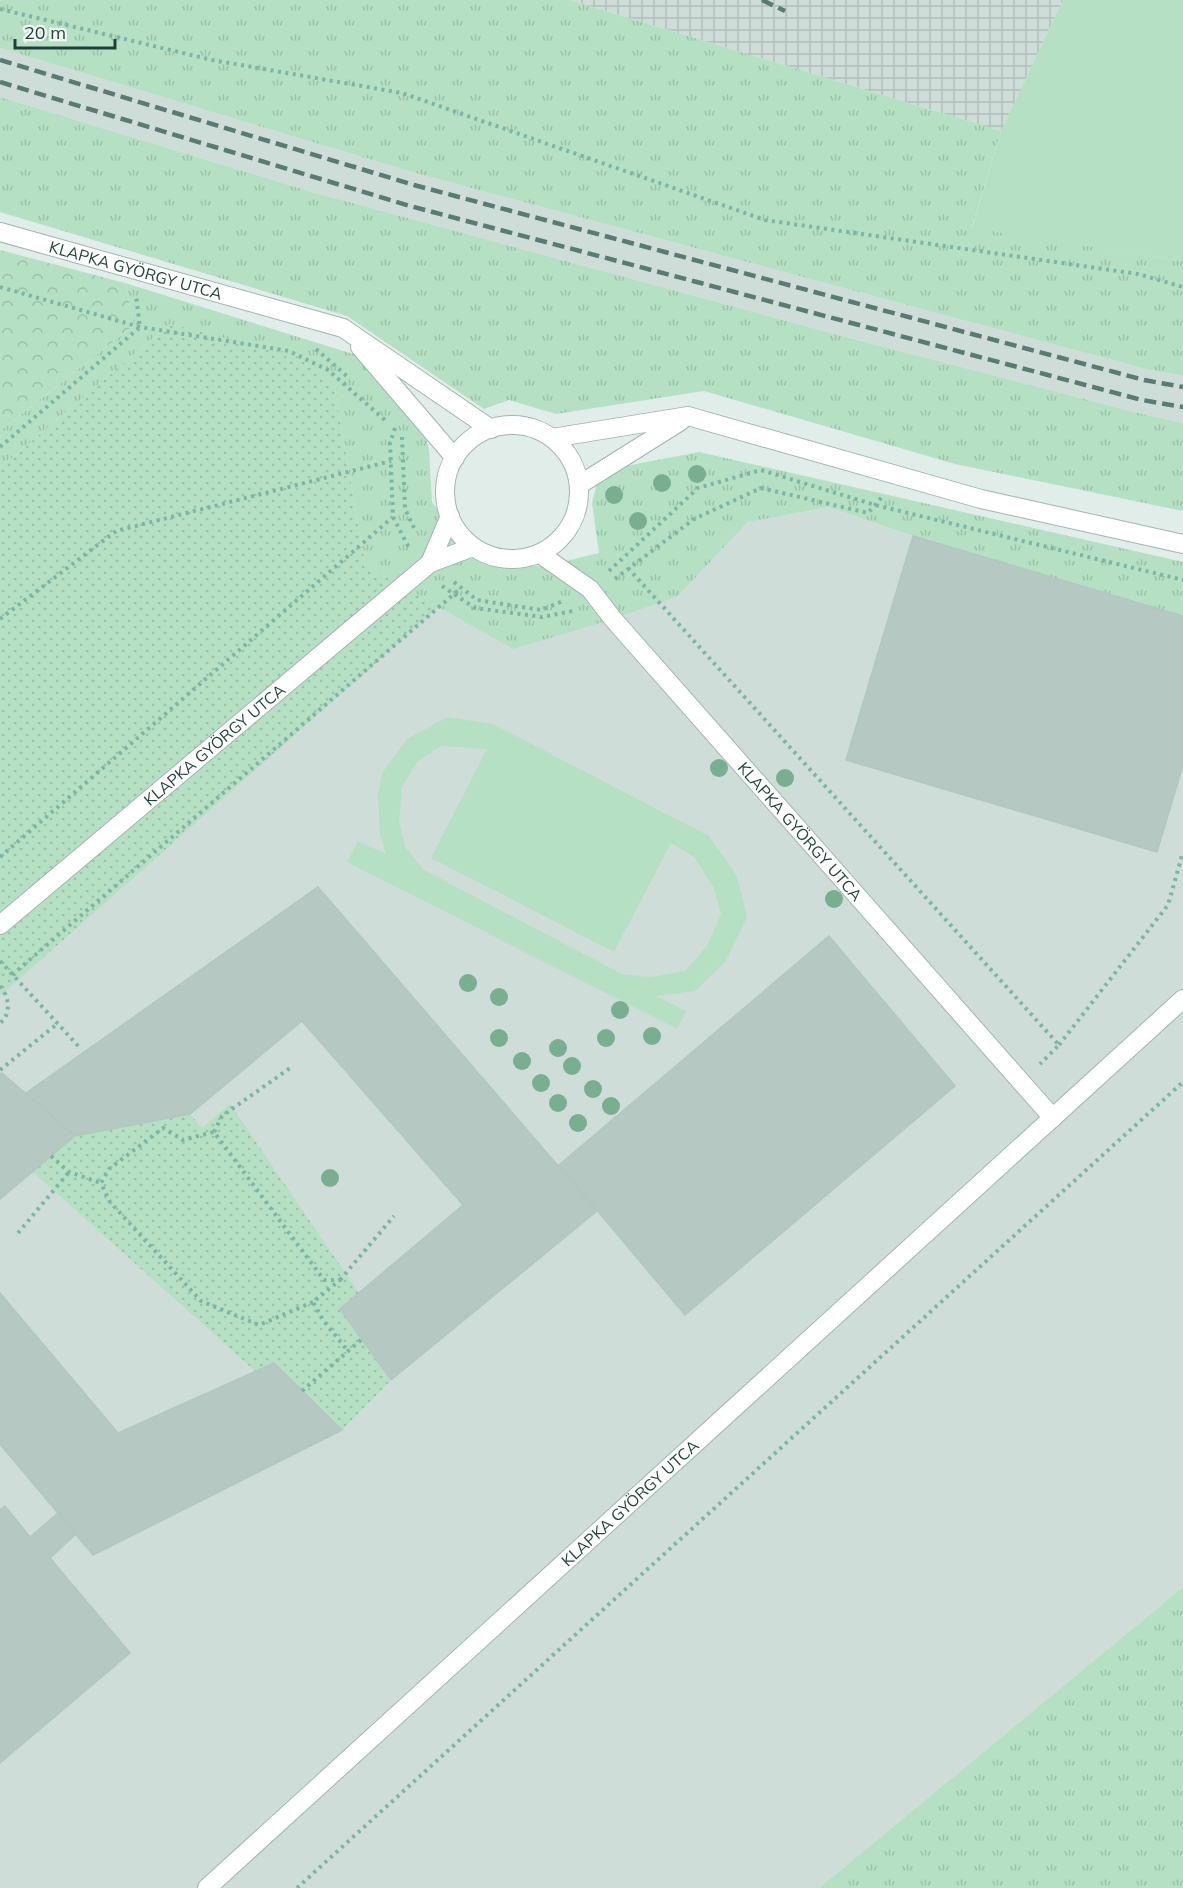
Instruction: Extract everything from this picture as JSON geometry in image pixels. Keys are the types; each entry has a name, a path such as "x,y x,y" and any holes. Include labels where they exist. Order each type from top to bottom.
{"street":[{"name":"KLAPKA GYÖRGY UTCA","path":"0,232 343,328 491,429"},
{"path":"343,328 455,458"},
{"path":"552,438 688,416 981,499 1183,544"},
{"path":"579,485 688,416"},
{"path":"510,423 533,428 552,438 566,451 575,467 579,485 579,504 573,522 559,540 540,554 517,559 494,556 473,547 459,533 450,516 446,496 447,476 464,445 477,435 510,423"},
{"name":"KLAPKA GYÖRGY UTCA","path":"430,563 450,516"},
{"name":"KLAPKA GYÖRGY UTCA","path":"0,925 430,563 473,547"},
{"name":"KLAPKA GYÖRGY UTCA","path":"540,554 590,589 621,628 1053,1118"},
{"name":"KLAPKA GYÖRGY UTCA","path":"207,1888 1183,999"}],"path":[{"path":"0,9 212,60 402,93 765,220 1138,274 1183,288"},
{"path":"133,268 140,327"},
{"path":"0,287 140,327 289,351 328,370 402,437 405,509 430,563 477,600 541,610 590,589 698,488 761,470 875,505 1183,580"},
{"path":"0,447 140,327"},
{"path":"0,619 116,531 391,461"},
{"path":"0,857 393,517"},
{"path":"628,568 1059,1045"},
{"path":"12,975 462,588"},
{"path":"1022,1083 1059,1045 1168,905 1183,852"},
{"path":"0,961 81,1049"},
{"path":"0,986 5,992 8,1005 5,1020 0,1023"},
{"path":"0,1070 57,1023"},
{"path":"100,1183 109,1169 163,1128 183,1140 214,1132 222,1116 293,1066"},
{"path":"297,1888 1183,1082"},
{"path":"214,1132 324,1280 339,1280"},
{"path":"51,1156 69,1172 100,1183 110,1202 201,1301 259,1325 313,1302 339,1280 394,1216"},
{"path":"18,1233 69,1172"},
{"path":"313,1302 323,1320 348,1351"},
{"path":"303,1391 362,1339"}],"shaded area":[{"path":"570,0 1063,0 1001,131"},
{"path":"0,48 419,174 1146,369 1183,376 1183,423 842,336 312,192 0,97"},
{"path":"0,468 365,565 678,596 748,522 829,507 913,536 1183,616 1183,1587 819,1888 0,1888"}],"green space":[{"path":"0,0 570,0 1001,131 972,227 1183,261 1183,376 1146,369 419,174 0,48"},
{"path":"1063,0 1183,0 1183,261 972,228 1001,131"},
{"path":"0,97 312,192 842,336 1183,423 1183,511 955,464 704,391 556,414 509,400 484,409 347,316 0,212"},
{"path":"0,250 125,283 134,325 0,431"},
{"path":"125,283 366,358 417,401 429,450 432,502 453,530 517,562 542,567 599,553 592,503 600,471 699,452 1183,562 1183,616 913,536 829,507 748,522 678,596 613,619 513,649 365,565 334,384 170,324 0,468 0,431 134,325"},
{"path":"170,324 299,357 334,384 365,565 439,607 0,996 0,468"},
{"path":"447,717 493,724 709,836 737,876 747,917 726,961 695,991 656,996 686,1011 677,1029 347,862 358,841 386,854 380,833 378,796 382,773 407,739","holes":["441,746 487,749 431,858 614,952 671,843 694,857 714,888 721,914 707,946 685,971 650,977 622,974 424,870 405,847 399,822 402,787 418,761"]},
{"path":"230,1104 359,1293 340,1309 391,1380 342,1430 274,1363 255,1371 33,1172 75,1136 190,1114 202,1128"},
{"path":"1183,1587 1183,1888 819,1888"}],"building":[{"path":"913,536 1183,616 1183,765 1157,852 846,760"},
{"path":"318,887 597,1211 391,1380 340,1309 463,1205 302,1021 190,1114 75,1136 26,1093"},
{"path":"829,936 955,1086 685,1315 559,1165"},
{"path":"2,1073 75,1136 0,1199 0,1074"},
{"path":"0,1293 118,1433 274,1363 342,1430 93,1555 0,1444"},
{"path":"5,1506 30,1537 58,1513 76,1534 50,1558 130,1653 0,1763 0,1510"}],"railway":[{"path":"762,0 785,11"},
{"path":"0,60 414,185 1144,380 1183,387"},
{"path":"0,82 410,206 1142,400 1183,407"}]}
